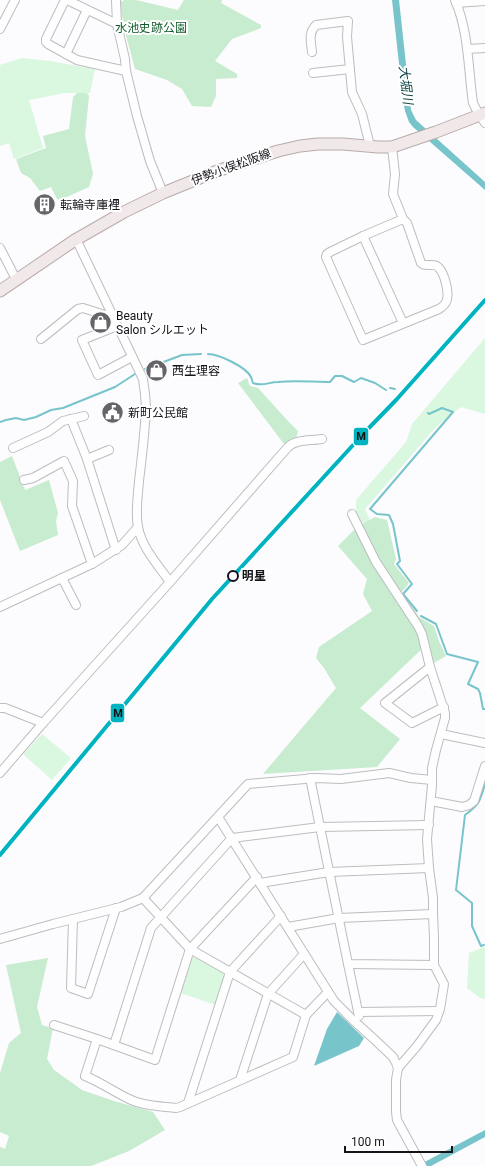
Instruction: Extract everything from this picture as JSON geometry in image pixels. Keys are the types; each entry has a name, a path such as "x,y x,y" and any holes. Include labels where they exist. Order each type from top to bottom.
{"main road":[{"name":"伊勢小俣松阪線","path":"0,291 76,239 124,212 163,193 217,171 278,151 300,146 343,144 392,147 483,117"}],"street":[{"path":"0,29 15,0"},
{"path":"117,24 66,0 46,39 46,42 50,46 77,60 126,71"},
{"path":"116,0 117,24 125,59 126,71 150,161 163,193"},
{"path":"483,117 473,103 467,49 455,1 485,1"},
{"path":"66,54 87,10"},
{"path":"312,52 310,33 312,28 316,25 348,21 347,37 352,92 362,114 370,146"},
{"path":"467,49 485,48"},
{"path":"313,73 350,69"},
{"path":"392,147 396,174 393,194 403,219 408,223 422,265 435,265 439,268 446,280 448,298 439,309 363,340 326,257 330,252 403,219"},
{"path":"363,236 403,323"},
{"path":"76,239 143,379 146,403 136,511 138,527 149,553 170,582"},
{"path":"0,248 16,279"},
{"path":"41,338 78,309 83,308 105,315 112,315"},
{"path":"117,326 82,340 98,375 132,357"},
{"path":"13,448 48,432 63,421 84,416"},
{"path":"71,419 87,459 116,550"},
{"path":"0,773 291,445 300,442 322,439"},
{"path":"87,459 109,450"},
{"path":"24,480 33,478 64,461 73,481 72,506 92,564"},
{"path":"352,514 376,562 422,634 430,667 445,713 432,768 427,839 433,898 432,914 434,965 444,984 436,1020 417,1046 398,1068"},
{"path":"0,607 92,564 116,550 138,527"},
{"path":"62,578 76,605"},
{"path":"430,667 385,703 412,723 444,708"},
{"path":"0,708 5,708 43,723"},
{"path":"441,734 485,743"},
{"path":"430,801 462,807 469,805 474,801 485,766"},
{"path":"0,939 116,908 143,898 248,784 310,778 341,779 389,773 411,778 432,780"},
{"path":"310,778 358,1012 359,1026"},
{"path":"218,817 338,1007 393,1058 398,1068 396,1095 397,1120 421,1164"},
{"path":"114,1045 151,928 232,838 320,827 429,825"},
{"path":"54,1025 155,1060 190,949 258,880 329,872 429,868"},
{"path":"143,898 190,949 306,1015"},
{"path":"73,919 71,988 88,994 116,908"},
{"path":"288,927 339,918 432,914"},
{"path":"188,1103 230,972 281,916"},
{"path":"240,1080 268,994 304,954"},
{"path":"348,964 434,965"},
{"path":"97,1039 85,1076 96,1080 128,1099 142,1104 176,1108 293,1057 306,1015 328,992"},
{"path":"358,1012 439,1011"}],"green space":[{"name":"水池史跡公園","path":"125,0 136,0 178,10 184,0 222,0 221,3 261,25 261,28 232,39 215,61 237,74 237,78 216,79 216,96 211,107 192,106 182,89 167,80 135,69 124,28 120,2"},
{"path":"22,58 50,61 95,69 90,93 65,93 29,100 43,148 14,159 9,143 0,146 0,65"},
{"path":"77,93 87,93 89,96 85,136 93,174 89,187 60,200 57,199 51,187 40,191 30,178 21,173 16,159 46,148 43,136 69,129 73,97"},
{"path":"485,338 485,414 461,407 436,427 365,509 370,520 360,525 356,512 356,500 406,442 412,424"},
{"path":"247,378 250,386 258,388 298,431 296,439 284,444 238,383"},
{"path":"12,456 25,490 49,480 58,513 56,521 58,535 20,551 0,500 0,462"},
{"path":"375,517 387,520 396,559 394,564 409,583 401,593 419,617 434,626 446,656 434,663 427,644 360,708 400,739 377,767 263,774 336,688 316,658 319,647 372,611 363,594 367,579 338,546 357,527"},
{"path":"42,734 71,758 52,780 23,754"},
{"path":"484,947 485,999 480,998 467,988 469,953"},
{"path":"195,957 223,972 224,978 216,1005 180,993 191,958"},
{"path":"48,958 37,1007 42,1025 53,1028 47,1059 54,1070 82,1090 153,1112 165,1130 129,1151 91,1166 0,1166 0,1147 5,1149 9,1136 0,1132 0,1073 9,1043 21,1033 6,965"}],"water":[{"name":"大堀川","path":"392,0 399,0 411,110 416,120 485,182 485,190 409,122 403,100"},
{"path":"337,1012 364,1038 359,1046 314,1066 327,1029"},
{"path":"485,1130 485,1137 431,1166 417,1166"}],"waterway":[{"path":"145,369 182,355 201,354"},
{"path":"208,354 219,356 238,365 248,373 253,383 257,384 291,381 330,382 335,376 342,376 354,382 361,378 375,383 386,390"},
{"path":"0,422 16,418 24,420 36,417 51,410 63,408 115,387 135,374"},
{"path":"390,388 395,389"},
{"path":"417,611 403,594 412,584 397,564 400,561 393,524 389,515 377,514 370,509 453,412 442,408 429,414 428,413"},
{"path":"421,616 436,624 447,654 478,662 468,684 478,689 483,709 485,709"},
{"path":"484,945 481,946 472,926 472,903 456,890 465,815 479,802 485,784"}],"transit line":[{"name":"M","path":"0,855 212,599 397,399 485,300"}],"place":[{"name":"転輪寺庫裡","path":"45,205"},
{"name":"Beauty Salon シルエット","path":"101,323"},
{"name":"西生理容","path":"156,371"},
{"name":"新町公民館","path":"112,413"},
{"name":"明星","path":"233,576"}]}
